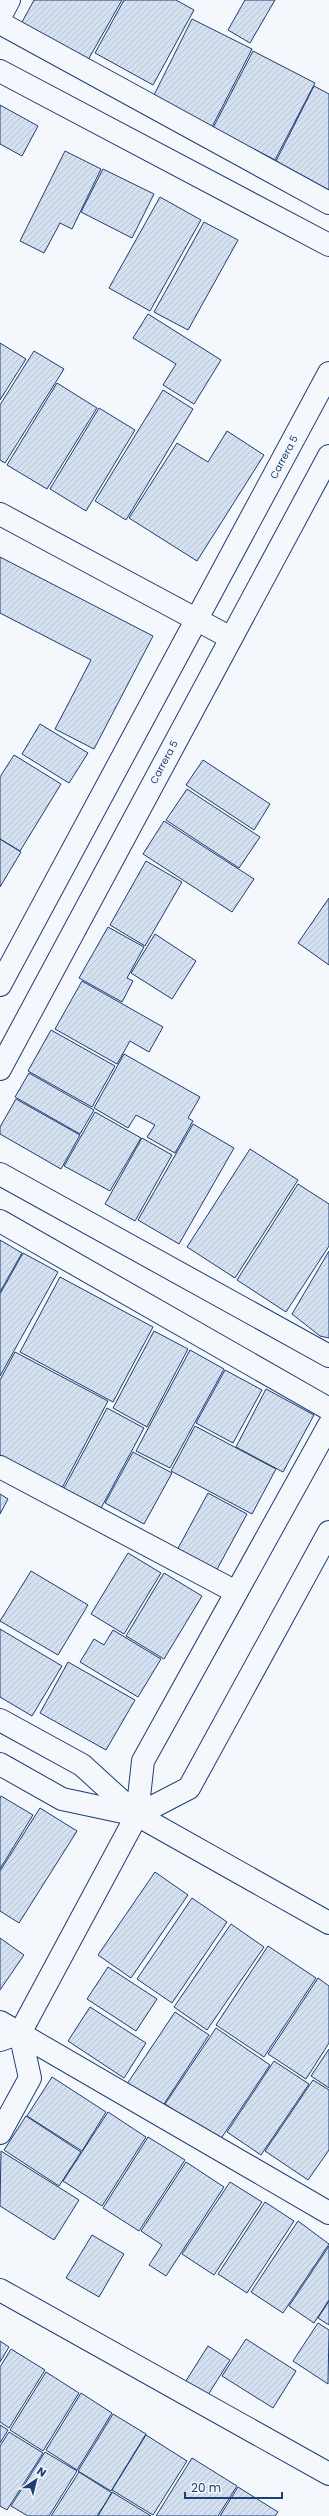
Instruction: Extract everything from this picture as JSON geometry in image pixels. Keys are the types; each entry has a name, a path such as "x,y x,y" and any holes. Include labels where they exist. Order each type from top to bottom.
{"street":[{"path":"0,17 9,0"},
{"path":"0,23 329,203"},
{"path":"0,71 329,245"},
{"name":"Carrera 5","path":"0,985 329,373"},
{"name":"Carrera 5","path":"0,1069 329,456"},
{"path":"0,514 231,638"},
{"path":"0,1174 329,1356"},
{"path":"0,1221 329,1409"},
{"path":"0,2133 30,2078 20,2033 137,1815 143,1761 329,1425"},
{"path":"0,1468 236,1592"},
{"path":"0,1764 62,1799 137,1815 189,1788 329,1532"},
{"path":"0,1720 82,1765 137,1815 329,1923"},
{"path":"0,2022 329,2212"},
{"path":"0,2040 20,2033"},
{"path":"0,2290 329,2474"}],"building":[{"path":"34,0 122,0 88,60 21,24"},
{"path":"124,0 176,0 194,10 153,85 95,53"},
{"path":"245,0 275,0 250,43 228,30"},
{"path":"192,19 252,49 212,127 153,97"},
{"path":"253,51 315,83 275,160 213,128"},
{"path":"314,86 329,94 329,190 275,163"},
{"path":"0,105 38,126 22,156 0,144"},
{"path":"65,151 101,169 72,229 60,223 44,253 20,241"},
{"path":"103,169 154,194 132,238 81,212"},
{"path":"160,197 201,220 150,311 109,288"},
{"path":"204,222 238,240 188,330 154,312"},
{"path":"148,314 221,360 194,404 163,385 176,364 133,338"},
{"path":"0,343 26,359 0,400"},
{"path":"34,351 64,369 5,463 0,460 0,405"},
{"path":"57,383 97,408 47,489 7,465"},
{"path":"163,390 193,409 126,520 95,501"},
{"path":"99,408 135,430 86,511 50,489"},
{"path":"227,431 264,455 197,561 129,518 177,443 208,462"},
{"path":"0,557 153,636 94,749 55,729 91,660 0,613"},
{"path":"40,724 88,753 69,783 22,754"},
{"path":"14,755 61,784 20,851 0,839 0,777"},
{"path":"203,760 270,804 254,830 186,785"},
{"path":"187,789 260,837 239,868 166,820"},
{"path":"164,821 254,879 232,912 143,854"},
{"path":"0,839 21,852 0,887"},
{"path":"146,861 182,882 145,946 110,925"},
{"path":"329,898 329,965 298,943"},
{"path":"108,927 144,947 127,978 133,981 122,1002 79,978"},
{"path":"155,934 196,961 172,999 131,973"},
{"path":"82,981 163,1027 149,1052 130,1041 117,1064 55,1029"},
{"path":"51,1030 115,1066 92,1107 28,1071"},
{"path":"124,1054 200,1097 188,1118 193,1121 175,1153 147,1137 155,1125 136,1115 128,1128 94,1108"},
{"path":"29,1073 94,1110 80,1134 15,1097"},
{"path":"16,1099 80,1135 61,1169 0,1134 0,1127"},
{"path":"95,1112 141,1138 110,1191 64,1166"},
{"path":"193,1124 234,1148 179,1244 138,1220"},
{"path":"142,1138 172,1155 135,1221 105,1204"},
{"path":"250,1149 298,1180 235,1278 187,1247"},
{"path":"298,1184 329,1204 329,1246 286,1312 237,1280"},
{"path":"0,1240 22,1253 0,1292"},
{"path":"329,1251 329,1338 320,1336 292,1314"},
{"path":"23,1253 58,1272 0,1376 0,1294"},
{"path":"60,1277 153,1327 113,1402 20,1352"},
{"path":"154,1331 188,1349 147,1427 113,1408"},
{"path":"190,1350 224,1369 170,1468 136,1451"},
{"path":"15,1352 108,1401 62,1488 0,1455 0,1380"},
{"path":"225,1370 262,1390 233,1443 196,1423"},
{"path":"266,1389 314,1415 283,1472 236,1447"},
{"path":"107,1408 144,1428 100,1510 63,1490"},
{"path":"195,1426 276,1469 252,1514 171,1471"},
{"path":"133,1452 172,1473 144,1524 105,1503"},
{"path":"208,1493 247,1514 215,1573 176,1552"},
{"path":"0,1494 8,1499 0,1514"},
{"path":"128,1553 161,1573 124,1634 91,1614"},
{"path":"31,1571 88,1605 58,1655 0,1621"},
{"path":"164,1573 202,1596 164,1659 126,1636"},
{"path":"0,1629 62,1666 32,1716 0,1697"},
{"path":"113,1630 161,1659 138,1697 80,1662 94,1639 104,1645"},
{"path":"68,1662 135,1700 106,1750 40,1713"},
{"path":"1,1796 33,1815 0,1869 0,1798"},
{"path":"40,1808 77,1831 19,1923 0,1911 0,1871"},
{"path":"155,1872 188,1895 131,1978 98,1955"},
{"path":"192,1898 227,1922 172,2003 137,1979"},
{"path":"231,1924 264,1947 207,2030 174,2007"},
{"path":"0,1938 24,1955 0,1990"},
{"path":"268,1946 316,1978 264,2057 216,2025"},
{"path":"108,1967 157,1999 136,2031 87,1999"},
{"path":"318,1978 329,1986 329,2043 306,2079 268,2054"},
{"path":"90,2007 146,2043 124,2078 68,2041"},
{"path":"175,2012 209,2035 162,2107 127,2084"},
{"path":"216,2028 270,2065 220,2140 165,2104"},
{"path":"329,2049 329,2088 311,2076"},
{"path":"274,2061 309,2084 261,2155 227,2132"},
{"path":"52,2077 106,2112 82,2151 27,2116"},
{"path":"313,2080 329,2090 329,2150 308,2180 265,2151"},
{"path":"108,2112 146,2137 102,2206 63,2181"},
{"path":"26,2116 81,2152 59,2186 4,2150"},
{"path":"148,2137 185,2160 139,2231 103,2208"},
{"path":"1,2151 79,2200 54,2240 0,2206"},
{"path":"186,2162 224,2187 166,2276 149,2265 162,2245 141,2231"},
{"path":"230,2182 262,2202 214,2275 182,2254"},
{"path":"265,2202 294,2221 247,2293 218,2274"},
{"path":"298,2221 329,2244 283,2313 251,2292"},
{"path":"92,2235 124,2254 99,2297 66,2278"},
{"path":"329,2246 329,2300 314,2323 289,2306"},
{"path":"329,2301 329,2325 318,2318"},
{"path":"318,2323 329,2330 328,2384 293,2361"},
{"path":"246,2339 296,2371 273,2408 222,2376"},
{"path":"0,2341 9,2347 0,2362"},
{"path":"208,2346 230,2360 206,2398 184,2384"},
{"path":"11,2349 45,2370 9,2428 0,2422 0,2367"},
{"path":"46,2372 79,2393 43,2451 10,2430"},
{"path":"81,2393 112,2413 77,2470 46,2450"},
{"path":"113,2414 146,2434 111,2491 78,2471"},
{"path":"0,2425 8,2430 0,2443"},
{"path":"9,2432 43,2453 7,2510 0,2506 0,2446"},
{"path":"146,2435 187,2461 153,2515 112,2490"},
{"path":"45,2452 77,2471 49,2516 28,2516 11,2506"},
{"path":"192,2458 237,2486 218,2516 156,2516"},
{"path":"79,2472 112,2493 97,2516 51,2516"},
{"path":"238,2487 278,2512 275,2516 220,2516"},
{"path":"112,2492 151,2516 98,2516"}]}
